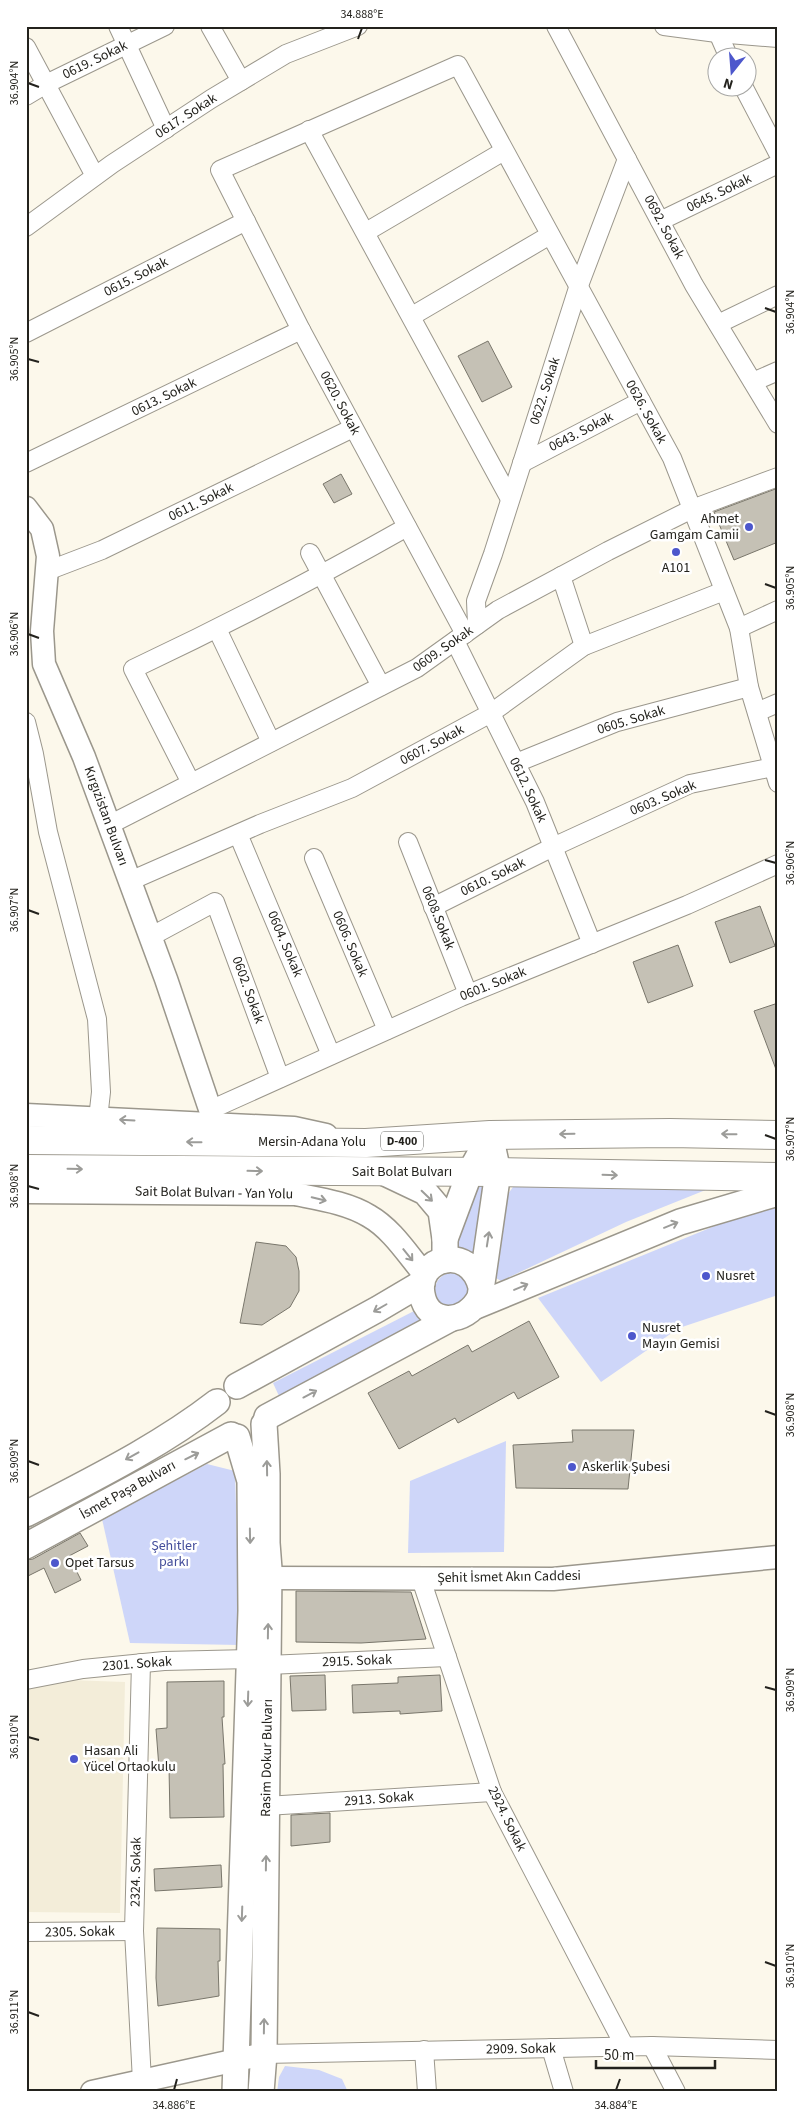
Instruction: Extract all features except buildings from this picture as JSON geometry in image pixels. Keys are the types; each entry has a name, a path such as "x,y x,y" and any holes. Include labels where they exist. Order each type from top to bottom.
{"highway":[{"name":"Mersin-Adana Yolu","path":"26,1140 366,1143 490,1135 670,1132 778,1135"},
{"name":"Sait Bolat Bulvarı","path":"26,1169 385,1173 498,1172 778,1177"}],"main road":[{"path":"234,1436 251,1436 266,1420 450,1319 464,1316 478,1297 498,1172 490,1135"},
{"path":"235,2092 259,1662 251,1611 250,1481 234,1436 220,1426 216,1418 217,1402 222,1394 378,1309 423,1279 445,1249 470,1172 490,1135"},
{"path":"385,1173 425,1192 441,1211 445,1249 455,1260 465,1262 473,1268 478,1277 478,1297"},
{"path":"478,1297 680,1222 778,1193"},
{"path":"423,1279 421,1293 424,1303 439,1317 450,1319"},
{"path":"237,1386 253,1388 260,1393 268,1408 266,1420"},
{"name":"İsmet Paşa Bulvarı","path":"26,1514 160,1440 217,1402"},
{"name":"Rasim Dokur Bulvarı","path":"261,2092 264,2054 266,1806 259,1662 269,1578 266,1420"},
{"name":"İsmet Paşa Bulvarı","path":"26,1546 234,1436"}],"street":[{"path":"118,26 166,129"},
{"name":"0619. Sokak","path":"26,96 46,84 165,26"},
{"path":"210,26 241,81"},
{"name":"0617. Sokak","path":"26,226 96,176 241,81 286,54 358,26"},
{"name":"0692. Sokak","path":"556,26 660,221 718,324 778,424"},
{"path":"664,26 778,38"},
{"path":"716,30 724,48"},
{"path":"26,47 96,176"},
{"name":"0626. Sokak","path":"309,130 458,64 672,458 739,628 749,686 776,772"},
{"path":"749,98 778,153"},
{"path":"309,130 510,499"},
{"name":"0620. Sokak","path":"309,130 220,170 353,428 466,633"},
{"path":"366,232 504,151"},
{"name":"0622. Sokak","path":"466,633 578,288 627,159"},
{"name":"0645. Sokak","path":"660,221 778,164"},
{"name":"0615. Sokak","path":"26,333 246,221"},
{"path":"412,316 550,234"},
{"path":"718,324 778,295"},
{"name":"0613. Sokak","path":"26,463 301,330"},
{"path":"752,382 778,371"},
{"name":"0643. Sokak","path":"522,463 641,401"},
{"name":"0611. Sokak","path":"47,571 102,550 353,428"},
{"name":"0609. Sokak","path":"109,825 417,668 498,610 561,576 692,509 778,477"},
{"name":"Kırgızistan Bulvarı","path":"26,508 42,529 48,556 42,631 44,664 84,757 213,1117"},
{"path":"191,783 133,669 217,629 322,575 407,527"},
{"path":"310,553 381,686"},
{"path":"561,576 584,646"},
{"name":"0607. Sokak","path":"130,881 238,834 352,788 490,713 584,646 724,590"},
{"path":"739,628 778,610"},
{"path":"217,629 271,742"},
{"name":"0612. Sokak","path":"466,633 490,713 535,802 592,944"},
{"name":"0605. Sokak","path":"516,763 617,722 749,686"},
{"path":"757,712 778,703"},
{"path":"26,722 34,754 48,832 97,1019 101,1092 98,1119"},
{"name":"0603. Sokak","path":"553,847 690,784 776,772"},
{"name":"0604. Sokak","path":"238,834 331,1055"},
{"name":"0608.Sokak","path":"408,842 468,994"},
{"name":"0610. Sokak","path":"434,907 553,847"},
{"name":"0606. Sokak","path":"314,858 387,1030"},
{"name":"0601. Sokak","path":"213,1117 280,1078 331,1055 468,994 688,905 778,864"},
{"name":"0602. Sokak","path":"150,938 215,902 280,1078"},
{"path":"26,1115 98,1119 213,1117 294,1128 366,1143"},
{"name":"Sait Bolat Bulvarı - Yan Yolu","path":"26,1192 295,1194 339,1204 370,1216 392,1235 423,1279"},
{"name":"Şehit İsmet Akın Caddesi","path":"269,1578 553,1580 776,1559"},
{"name":"2924. Sokak","path":"421,1579 492,1792 625,2047"},
{"name":"2915. Sokak","path":"259,1662 447,1658"},
{"name":"2301. Sokak","path":"26,1680 84,1668 141,1663 259,1662"},
{"name":"2324. Sokak","path":"141,1663 134,1931 142,2081"},
{"name":"2913. Sokak","path":"266,1806 492,1792"},
{"name":"2305. Sokak","path":"26,1932 134,1931"},
{"path":"652,2046 676,2092"},
{"name":"2909. Sokak","path":"264,2054 652,2046 778,2050"},
{"path":"551,2048 564,2092"},
{"path":"424,2050 427,2092"},
{"path":"92,2092 264,2054"}],"shaded area":[{"name":"Hasan Ali Yücel Ortaokulu","path":"69,1680 125,1682 120,1913 26,1912 26,1690"}],"green space":[{"path":"486,1182 476,1259 450,1250 479,1184"},
{"path":"629,1184 718,1185 626,1222 501,1281 496,1278 508,1194 513,1187"},
{"path":"778,1206 778,1295 679,1328 601,1382 538,1298 759,1208"},
{"path":"452,1273 464,1278 469,1290 464,1302 452,1307 440,1302 435,1290 440,1278"},
{"path":"416,1310 427,1322 279,1396 273,1383"},
{"path":"506,1441 504,1552 408,1553 410,1481"},
{"name":"Şehitler parkı","path":"207,1464 235,1471 240,1645 130,1643 102,1519"},
{"path":"285,2066 319,2070 342,2079 348,2092 277,2092 279,2077"}],"place":[{"name":"Ahmet Gamgam Camii","path":"749,527"},
{"name":"A101","path":"676,552"},
{"name":"Nusret","path":"706,1276"},
{"name":"Nusret Mayın Gemisi","path":"632,1336"},
{"name":"Askerlik Şubesi","path":"572,1467"},
{"name":"Opet Tarsus","path":"55,1563"},
{"name":"Hasan Ali Yücel Ortaokulu","path":"74,1759"}]}
